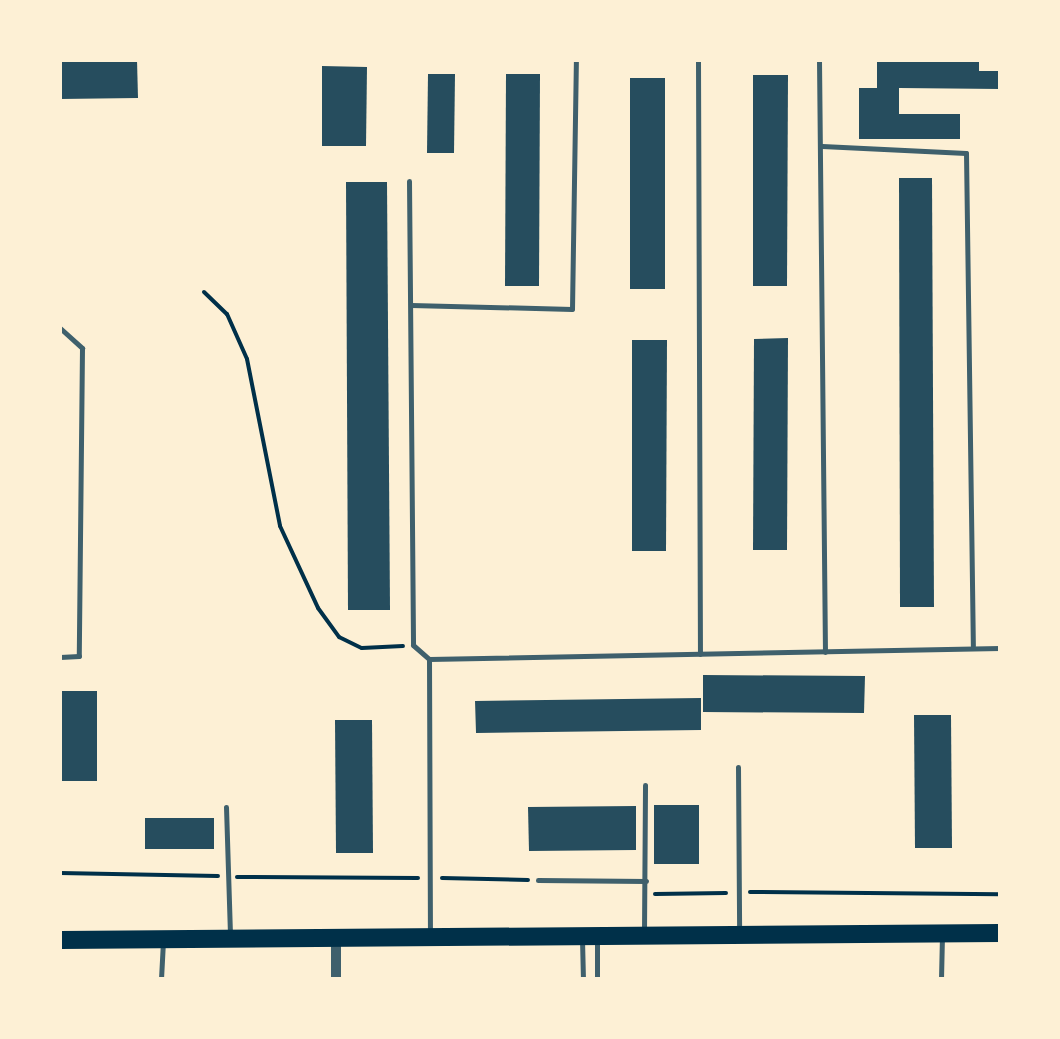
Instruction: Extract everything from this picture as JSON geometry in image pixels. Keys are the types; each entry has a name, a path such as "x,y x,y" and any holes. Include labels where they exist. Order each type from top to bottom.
{"main road":[{"path":"60,940 1000,933"}],"street":[{"path":"336,940 336,979"}],"lane":[{"path":"411,305 572,310 576,60"},
{"path":"698,60 700,654"},
{"path":"819,60 824,652"},
{"path":"822,146 966,152 974,648"},
{"path":"409,181 413,646 429,659 1000,648"},
{"path":"60,328 82,348 79,656 60,657"},
{"path":"429,659 430,939"},
{"path":"738,767 739,932"},
{"path":"644,935 645,786"},
{"path":"226,807 230,938"},
{"path":"538,880 646,881"},
{"path":"941,979 942,932"},
{"path":"583,979 590,936"},
{"path":"590,936 597,979"},
{"path":"161,979 163,938"}],"path":[{"path":"204,292 227,314 247,359 280,526 318,608 339,637 362,648 413,646"},
{"path":"60,873 538,880"},
{"path":"646,895 1000,894"}],"building":[{"path":"137,60 138,98 60,99 60,61"},
{"path":"877,62 979,62 979,71 1000,71 1000,89 899,88 899,114 960,114 960,139 859,139 859,88 877,88"},
{"path":"322,66 367,67 366,146 322,146"},
{"path":"428,74 455,74 454,153 427,153"},
{"path":"506,74 540,74 539,286 505,286"},
{"path":"753,75 788,75 787,286 753,286"},
{"path":"630,78 665,78 665,289 630,289"},
{"path":"899,178 932,178 934,607 900,607"},
{"path":"346,182 387,182 390,610 348,610"},
{"path":"788,338 787,550 753,550 754,339"},
{"path":"632,340 667,340 666,551 632,551"},
{"path":"703,675 865,676 864,713 703,712"},
{"path":"60,691 97,691 97,781 60,781"},
{"path":"701,698 701,730 476,733 475,701"},
{"path":"914,715 951,715 952,848 915,848"},
{"path":"335,720 372,720 373,853 336,853"},
{"path":"654,805 699,805 699,864 654,864"},
{"path":"636,806 636,850 529,851 528,807"},
{"path":"145,818 214,818 214,849 145,849"}]}
